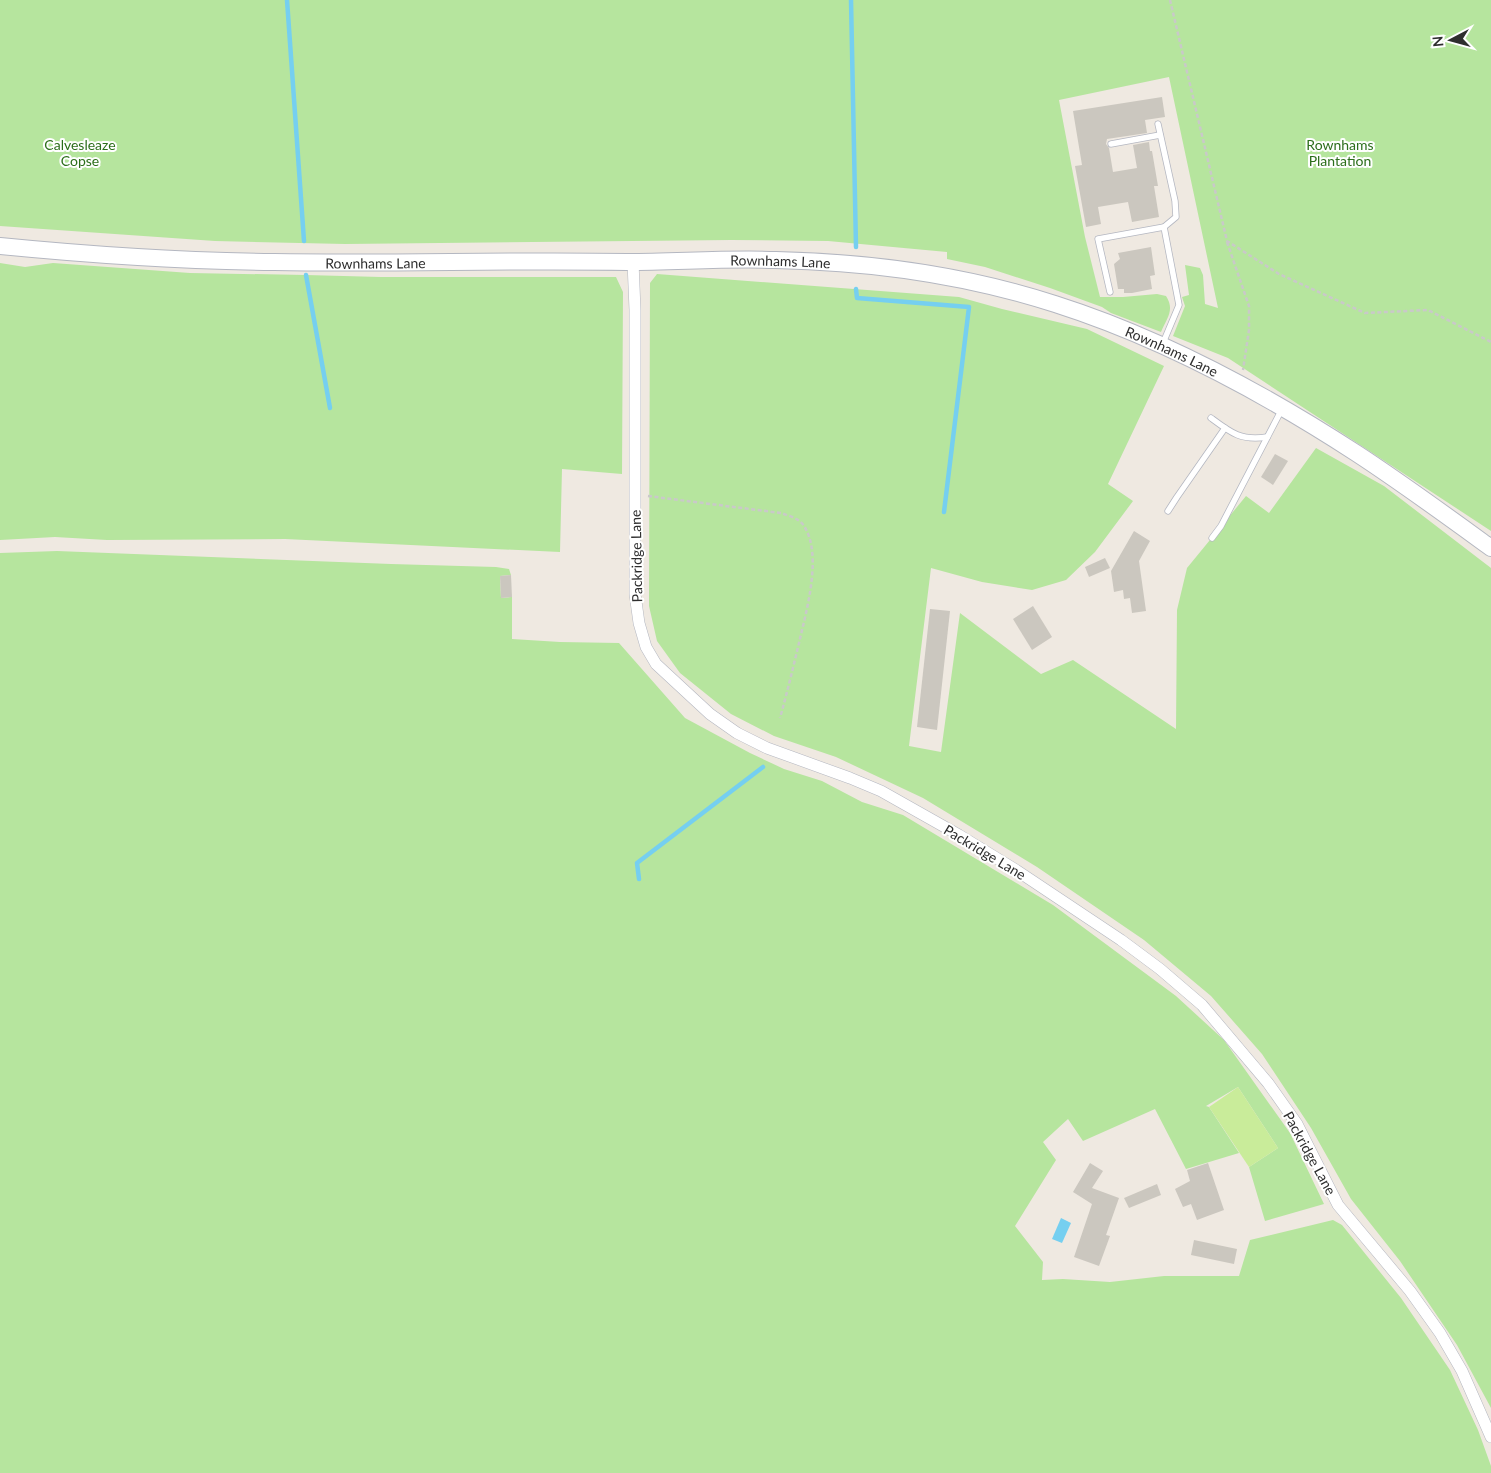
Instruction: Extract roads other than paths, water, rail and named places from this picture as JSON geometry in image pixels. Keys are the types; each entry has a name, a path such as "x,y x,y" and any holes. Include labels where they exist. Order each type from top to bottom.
{"street":[{"name":"Rownhams Lane","path":"0,246 155,258 270,262 776,260 886,268 925,273 994,287 1052,303 1112,323 1163,345 1283,408 1358,454 1491,548"},
{"name":"Packridge Lane","path":"633,262 635,310 635,594 639,622 646,647 656,664 710,714 737,733 767,748 880,791 959,835 1016,870 1121,940 1160,969 1202,1005 1268,1083 1297,1124 1338,1205 1410,1290 1440,1334 1462,1371 1491,1437"}],"lane":[{"path":"1110,292 1098,239 1164,227 1176,217 1175,201 1158,124"},
{"path":"1111,144 1160,135"},
{"path":"1163,345 1179,305 1164,227"},
{"path":"1212,538 1221,526 1283,408"},
{"path":"1211,418 1243,437 1267,437"},
{"path":"1168,511 1225,428"}],"water":[{"path":"1061,1218 1071,1223 1062,1243 1052,1239"}],"waterway":[{"path":"287,0 304,241"},
{"path":"851,0 856,247"},
{"path":"306,275 330,408"},
{"path":"856,289 857,298 969,307 944,512"},
{"path":"639,879 637,863 763,767"}],"park label":[{"name":"Calvesleaze Copse","path":"80,152"},
{"name":"Rownhams Plantation","path":"1340,152"}]}
